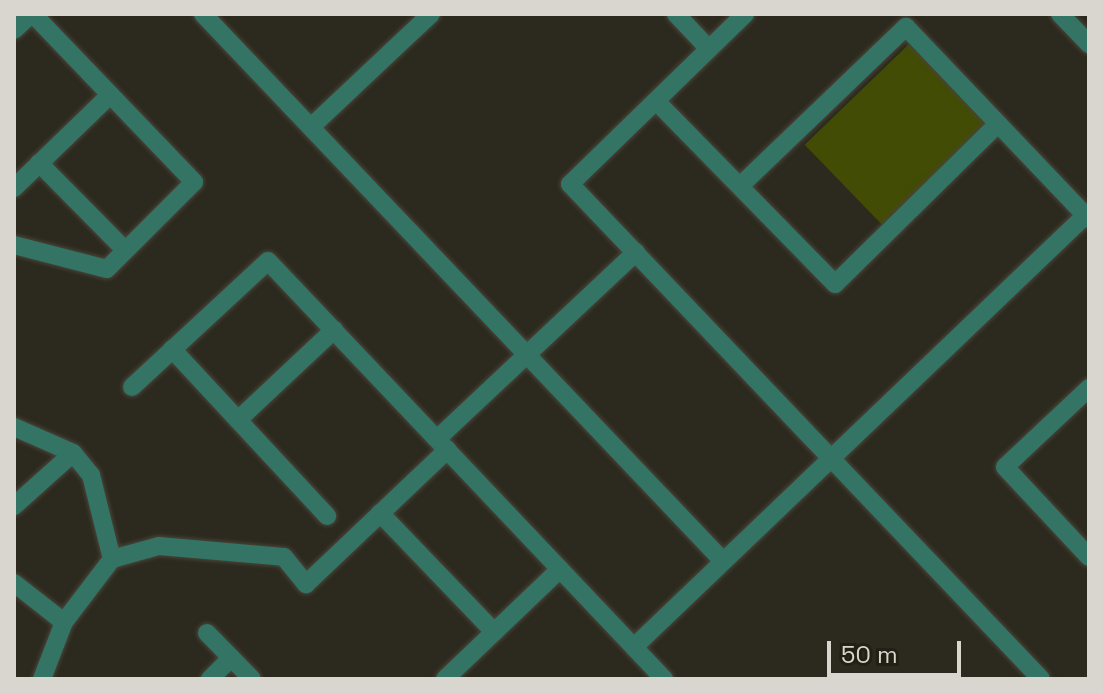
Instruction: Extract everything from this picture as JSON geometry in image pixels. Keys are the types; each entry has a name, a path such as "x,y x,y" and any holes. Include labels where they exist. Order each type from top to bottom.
{"street":[{"path":"14,30 32,14 194,182 107,269 14,245"},
{"path":"203,14 723,561"},
{"path":"676,14 709,49"},
{"path":"745,14 570,184 1041,679"},
{"path":"1060,14 1089,44"},
{"path":"311,127 420,17"},
{"path":"634,647 1088,216 906,27 740,186"},
{"path":"14,188 110,95"},
{"path":"656,101 835,284 998,124"},
{"path":"39,163 125,250"},
{"path":"42,679 64,622 112,559 159,546 284,557 306,584 380,513 527,354 636,252"},
{"path":"132,387 268,261 664,679"},
{"path":"238,420 334,330"},
{"path":"172,349 327,516"},
{"path":"1089,388 1005,467 1089,557"},
{"path":"14,427 73,453 91,475 112,559"},
{"path":"14,506 73,453"},
{"path":"380,513 494,632"},
{"path":"457,675 494,632 560,569"},
{"path":"14,583 64,622"},
{"path":"207,633 252,679"},
{"path":"210,679 231,658"}],"green space":[{"path":"909,44 986,124 882,225 805,145"}]}
